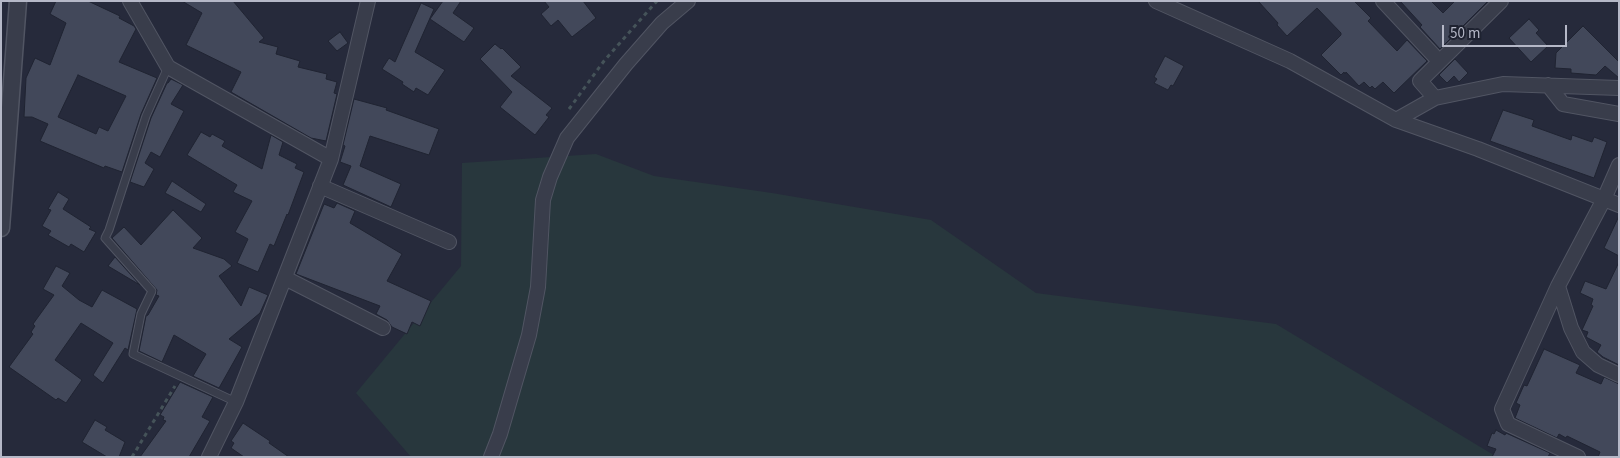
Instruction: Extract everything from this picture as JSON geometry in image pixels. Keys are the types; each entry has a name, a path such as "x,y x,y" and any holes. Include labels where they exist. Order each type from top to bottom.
{"street":[{"path":"1,228 18,1"},
{"path":"130,1 168,66 331,159"},
{"path":"213,455 236,402 331,159 368,1"},
{"path":"490,457 500,434 529,335 538,287 543,200 567,138 626,64 662,23 688,1"},
{"path":"1156,1 1290,61 1396,120 1478,149 1619,205"},
{"path":"1382,1 1439,61"},
{"path":"1434,98 1420,81 1501,1"},
{"path":"1396,120 1434,98 1502,84 1619,88"},
{"path":"1548,85 1563,104 1619,114"},
{"path":"1578,457 1508,424 1502,408 1558,286 1604,199 1619,165"},
{"path":"320,186 449,242"},
{"path":"285,278 383,328"},
{"path":"1558,286 1571,328 1582,352 1598,365 1619,375"}],"lane":[{"path":"168,66 146,116 105,238 152,291 141,314 133,354 236,402"}],"path":[{"path":"132,457 180,377"}],"shaded area":[{"path":"596,154 654,176 772,193 931,220 1036,293 1276,324 1497,457 411,457 356,393 461,266 462,163"}],"building":[{"path":"56,1 88,1 120,16 119,18 136,29 119,62 157,78 141,114 122,172 105,166 104,168 40,141 48,124 32,117 24,117 26,78 35,58 50,65 66,23 50,14","holes":["78,75 126,96 108,131 99,127 96,134 58,117"]},
{"path":"182,1 233,1 264,38 259,42 278,47 276,54 300,61 298,67 327,74 326,79 337,82 334,93 337,94 326,141 311,138 231,92 241,72 186,45 202,13"},
{"path":"443,1 461,1 453,13 474,28 464,42 430,19"},
{"path":"544,1 583,1 596,18 572,37 558,20 551,26 541,14 549,7"},
{"path":"1258,1 1354,1 1371,18 1368,21 1397,51 1407,40 1427,61 1394,93 1383,82 1375,89 1372,86 1370,88 1364,82 1359,86 1346,72 1341,75 1321,55 1341,33 1317,8 1287,36"},
{"path":"1400,1 1431,1 1443,13 1455,1 1488,1 1440,49 1420,27 1422,25"},
{"path":"421,3 434,9 415,52 445,70 428,95 416,88 414,92 402,84 403,82 382,69 389,58 395,62"},
{"path":"1529,19 1539,30 1536,33 1548,46 1531,62 1509,38"},
{"path":"1583,26 1619,62 1619,78 1605,66 1596,75 1571,73 1571,69 1555,68 1556,53"},
{"path":"340,32 348,43 337,51 328,41"},
{"path":"495,44 502,48 521,67 511,76 552,108 546,115 549,117 535,135 500,107 512,92 480,59"},
{"path":"1165,56 1184,66 1173,86 1171,85 1168,90 1154,83 1157,79 1154,77"},
{"path":"1455,59 1468,73 1459,82 1454,76 1447,83 1439,75"},
{"path":"171,79 183,85 171,104 184,111 160,157 151,152 145,163 154,169 144,187 130,182 151,118 167,83"},
{"path":"354,99 387,108 386,110 439,129 429,155 370,136 360,166 401,184 391,207 343,185 351,166 340,162"},
{"path":"1503,110 1534,120 1532,126 1571,140 1572,135 1592,142 1594,137 1607,142 1594,178 1490,141"},
{"path":"201,132 210,137 212,134 225,141 222,146 262,169 271,135 283,142 279,155 297,164 295,168 304,172 274,246 270,244 258,272 237,263 248,239 235,232 252,201 233,192 237,185 187,155"},
{"path":"172,181 206,204 201,212 165,193"},
{"path":"58,192 69,199 63,209 91,227 89,229 96,232 84,252 71,244 69,247 48,235 51,231 42,226 51,210 48,209"},
{"path":"337,203 355,211 350,223 402,254 387,281 431,301 420,326 412,322 407,334 392,327 387,320 376,314 380,306 296,274 324,204 334,208"},
{"path":"173,210 202,238 193,248 224,259 232,266 219,276 241,306 249,287 268,295 260,313 229,339 242,347 219,388 193,376 206,354 174,335 162,362 139,351 146,316 159,296 156,295 157,290 112,238 124,227 141,245"},
{"path":"1619,216 1619,256 1604,248"},
{"path":"115,257 140,285 108,266"},
{"path":"1619,262 1619,365 1597,352 1601,345 1586,337 1588,332 1582,330 1593,306 1591,305 1593,299 1580,293 1585,281 1606,289"},
{"path":"56,266 70,273 62,286 79,300 92,307 102,290 137,309 128,350 125,348 103,383 93,375 113,343 81,323 55,360 82,380 66,403 58,398 56,400 9,367 33,334 31,332 35,326 33,324 54,295 43,289"},
{"path":"1544,349 1580,365 1576,373 1601,384 1604,377 1619,384 1619,457 1598,457 1600,452 1567,436 1566,438 1559,434 1557,438 1515,418 1520,405 1516,403 1524,385 1527,386"},
{"path":"180,382 213,397 202,417 210,421 189,457 140,457 166,421 160,415"},
{"path":"95,420 107,427 105,430 125,442 119,457 107,457 82,442"},
{"path":"243,423 270,441 269,443 289,457 244,457 231,448 234,443 231,441"},
{"path":"1496,430 1550,453 1548,457 1492,457 1496,449 1487,446 1492,433 1494,434"}]}
